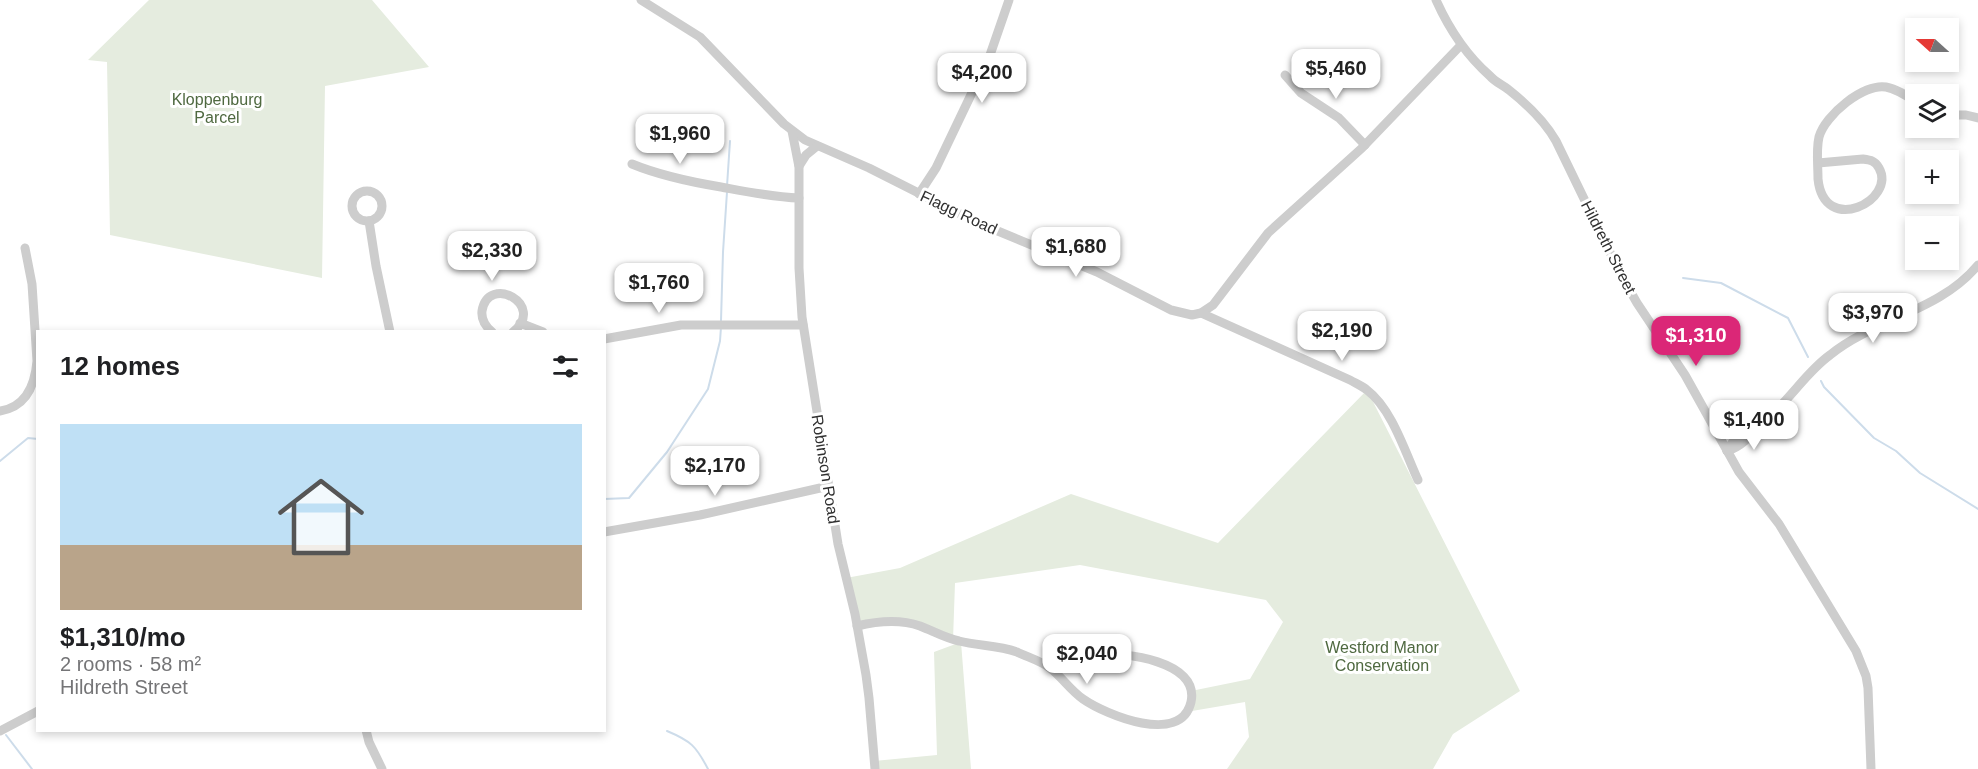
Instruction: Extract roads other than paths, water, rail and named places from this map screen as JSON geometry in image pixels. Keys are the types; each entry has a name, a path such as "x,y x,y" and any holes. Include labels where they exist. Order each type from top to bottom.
{"street":[{"name":"Flagg Road","path":"641,0 700,36 792,130 817,146 869,168 976,222 1096,272 1171,310 1192,315 1201,313"},
{"path":"919,194 936,168 990,55 1009,0"},
{"name":"Hildreth Street","path":"1436,0 1451,31 1461,45 1490,77 1525,103 1547,126 1621,274 1653,328 1685,375 1739,472 1779,524 1849,638 1859,658 1868,688 1871,769"},
{"path":"1201,313 1214,305 1258,244 1278,222 1365,145 1461,45"},
{"path":"1285,75 1301,93 1339,118 1365,145"},
{"path":"1818,163 1870,160 1875,164 1881,173 1880,187 1877,193 1858,208 1838,209 1828,202 1821,191 1818,163 1819,140 1825,125 1859,94 1876,87 1886,87 1905,96"},
{"path":"1959,115 1978,118"},
{"name":"Robinson Road","path":"792,130 799,167 799,289 803,325 838,544 857,626 869,698 874,769"},
{"path":"799,167 806,155 817,146"},
{"path":"632,164 655,173 771,197 799,198"},
{"path":"369,221 390,330"},
{"path":"25,248 32,284 36,346"},
{"path":"1726,451 1737,448 1755,432 1813,369 1832,353 1854,338 1944,296 1978,265"},
{"path":"490,330 485,325 482,313 487,301 497,294 510,295 519,303 523,315 515,330"},
{"path":"1201,313 1350,380 1367,390 1377,400 1395,429 1418,480"},
{"path":"520,323 538,330"},
{"path":"606,339 681,325 803,325"},
{"path":"0,411 13,408 25,398 32,387 36,373"},
{"path":"606,532 829,486"},
{"path":"857,626 886,622 912,624 953,640 1009,650 1049,667 1083,699 1110,714 1136,722 1162,724 1173,722 1183,716 1191,702 1191,690 1184,676 1148,659 1120,654 1095,654 1049,667"},
{"path":"0,731 36,712"},
{"path":"366,732 382,769"}],"waterway":[{"path":"727,186 730,141"},
{"path":"721,321 727,192"},
{"path":"1683,278 1721,283 1788,318 1808,357"},
{"path":"606,499 629,498 667,452 708,389 720,341 721,327"},
{"path":"1821,381 1824,387 1874,438 1896,451 1920,473 1978,509"},
{"path":"0,461 28,438 36,439"},
{"path":"667,731 692,745 708,769"},
{"path":"6,735 32,769"}],"park label":[{"name":"Kloppenburg Parcel","path":"217,108"},
{"name":"Westford Manor Conservation","path":"1382,656"}]}
